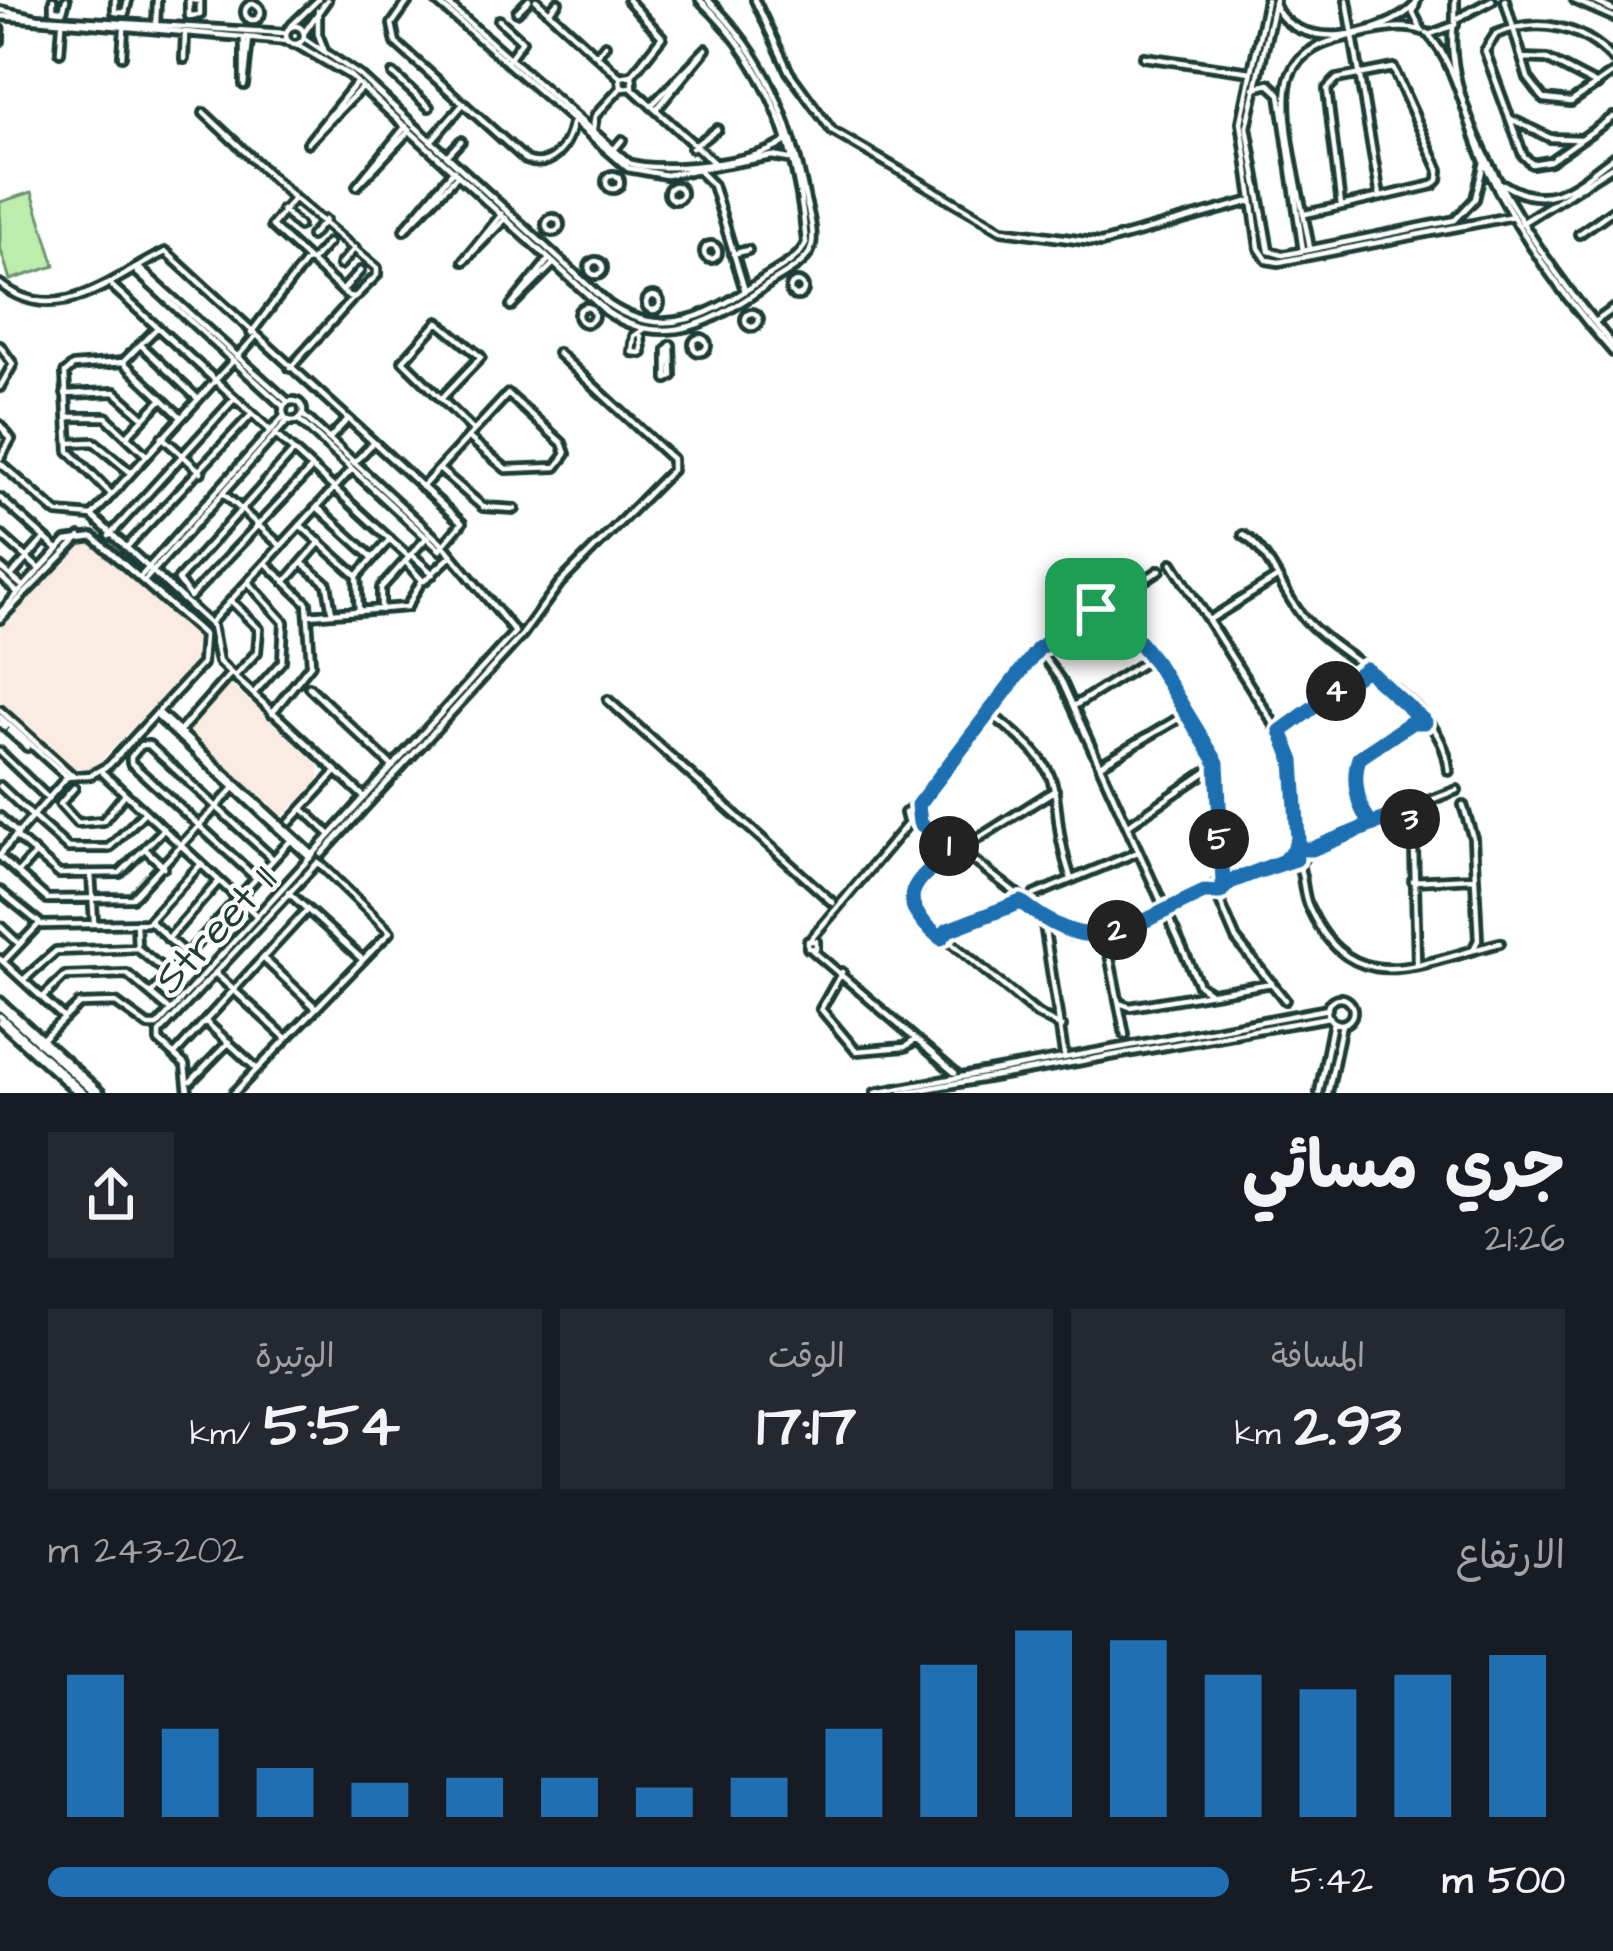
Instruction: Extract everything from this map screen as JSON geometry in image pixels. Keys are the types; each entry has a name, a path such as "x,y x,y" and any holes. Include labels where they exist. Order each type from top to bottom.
{"street":[{"path":"53,0 60,19"},
{"path":"60,52 60,19 66,0"},
{"path":"115,0 115,11 120,13 128,11 128,0"},
{"path":"156,26 158,0"},
{"path":"191,0 200,2 200,15 187,14 191,0"},
{"path":"290,39 291,26 318,0"},
{"path":"0,41 0,19 60,19 185,34 290,39 304,35 328,0"},
{"path":"439,0 562,111"},
{"path":"439,0 623,166 671,174 724,166 771,154 788,139"},
{"path":"517,12 532,0 620,76 632,76"},
{"path":"628,0 662,37 632,76 632,88"},
{"path":"672,328 709,314 805,247 788,139 749,58 700,0"},
{"path":"290,39 394,107 595,306 644,329 694,327 787,272 808,255 813,241 791,129 762,65 708,0"},
{"path":"754,0 789,72 832,130 1002,230 1038,239 1106,243 1251,201"},
{"path":"1347,0 1381,197"},
{"path":"1455,0 1458,18"},
{"path":"1492,0 1458,18 1453,28 1454,64 1500,183 1522,223 1613,349"},
{"path":"1505,0 1531,86 1553,102 1571,101 1613,73"},
{"path":"1574,0 1613,13"},
{"path":"1591,0 1613,13"},
{"path":"410,1 392,25 394,40 532,162 550,160 566,144 574,122"},
{"path":"1272,1 1240,128 1258,248 1276,262 1513,216"},
{"path":"1272,1 1287,24 1302,33 1453,28"},
{"path":"1272,1 1247,133 1264,244 1277,255 1455,220 1478,194 1484,162"},
{"path":"549,12 558,2"},
{"path":"1307,250 1287,104 1288,79 1310,50 1391,21 1416,2"},
{"path":"1416,2 1414,20 1444,57 1484,162 1535,255 1613,349"},
{"path":"631,18 638,9"},
{"path":"318,10 317,29 325,52"},
{"path":"120,13 122,56"},
{"path":"192,29 193,16"},
{"path":"245,72 253,20"},
{"path":"499,20 522,41 508,59"},
{"path":"1613,59 1551,24 1512,28 1490,38 1484,51 1508,117 1532,164 1544,164 1613,116"},
{"path":"122,26 248,36"},
{"path":"291,26 614,309 644,329"},
{"path":"184,59 185,34"},
{"path":"596,55 605,45"},
{"path":"700,49 706,49 653,108 700,49"},
{"path":"1144,57 1251,72"},
{"path":"1522,58 1547,59 1598,85"},
{"path":"1305,214 1341,206 1381,197 1432,185 1440,173 1398,72 1386,68 1334,80 1326,92 1341,206"},
{"path":"393,74 407,93 429,107"},
{"path":"590,137 596,116 620,88 620,76"},
{"path":"1254,88 1269,84 1280,94 1307,250"},
{"path":"321,128 364,86"},
{"path":"620,88 632,88 713,162"},
{"path":"394,107 407,93"},
{"path":"431,141 464,104"},
{"path":"204,113 378,273 290,368"},
{"path":"574,122 596,116"},
{"path":"1508,117 1535,133 1581,140"},
{"path":"660,130 668,122"},
{"path":"370,171 408,128"},
{"path":"686,166 692,145 717,129"},
{"path":"590,137 646,168 771,154 792,161"},
{"path":"566,144 590,137"},
{"path":"612,152 622,140"},
{"path":"447,156 461,141"},
{"path":"1500,183 1531,198 1552,197 1613,157"},
{"path":"617,176 623,166"},
{"path":"713,185 724,166"},
{"path":"1522,223 1613,166"},
{"path":"698,170 713,185 745,292"},
{"path":"420,213 456,172"},
{"path":"671,174 673,185"},
{"path":"294,198 272,226 354,297"},
{"path":"282,210 299,226"},
{"path":"1579,235 1613,211"},
{"path":"480,244 504,216"},
{"path":"311,236 325,220"},
{"path":"539,240 548,230"},
{"path":"92,516 235,358 309,260 328,243"},
{"path":"718,249 730,245"},
{"path":"340,265 355,248"},
{"path":"733,254 748,250"},
{"path":"0,284 16,294 56,299 112,286 166,252 461,523 442,548"},
{"path":"528,287 552,261"},
{"path":"139,271 285,404 286,418 150,570"},
{"path":"342,291 360,271"},
{"path":"787,272 793,282"},
{"path":"583,281 591,273"},
{"path":"112,286 390,539 422,582"},
{"path":"741,303 748,314"},
{"path":"1595,322 1613,309"},
{"path":"644,329 652,310"},
{"path":"422,487 439,469 471,434 508,394 562,443 566,454 556,467 506,469 471,434 403,358 438,322 481,357 441,400"},
{"path":"694,327 698,338"},
{"path":"111,494 73,456 68,442 65,394 69,367 123,362 158,328"},
{"path":"669,345 672,328"},
{"path":"141,345 198,399"},
{"path":"0,347 13,364 0,387"},
{"path":"322,854 560,583 674,464 558,353"},
{"path":"123,362 181,417"},
{"path":"285,404 300,403 313,389"},
{"path":"65,394 115,392 144,418"},
{"path":"105,542 235,398"},
{"path":"127,436 162,399"},
{"path":"300,403 301,417 442,548"},
{"path":"126,548 252,414"},
{"path":"67,417 103,416 146,455"},
{"path":"286,418 301,417 450,555 483,588 517,636"},
{"path":"328,440 346,420"},
{"path":"0,425 11,439 0,460 57,513 92,516 210,623 217,659 365,797"},
{"path":"144,577 273,433"},
{"path":"162,437 201,472"},
{"path":"68,442 94,442 130,472"},
{"path":"210,623 372,443"},
{"path":"294,451 178,580 190,597 312,468"},
{"path":"439,469 483,507 515,509"},
{"path":"222,492 281,546"},
{"path":"0,498 58,551"},
{"path":"317,507 373,558"},
{"path":"300,525 357,576 359,612"},
{"path":"0,534 40,570"},
{"path":"1243,535 1307,622 1415,710 1449,771"},
{"path":"0,616 58,551 80,537 105,542 196,624 206,642 202,664 101,772 68,778 0,855 47,899 135,897 217,808 232,784"},
{"path":"381,611 381,588 427,537"},
{"path":"11,576 44,539"},
{"path":"357,576 390,539"},
{"path":"285,582 320,542"},
{"path":"308,615 407,607 422,582 450,555"},
{"path":"408,558 433,574"},
{"path":"1172,562 1279,726 1293,761 1299,856 1310,909 1350,961 1382,972 1500,943"},
{"path":"266,563 307,603 308,615 310,669 272,713"},
{"path":"302,563 327,584 332,613"},
{"path":"0,567 22,591"},
{"path":"960,1075 939,1064 815,945 1038,649 1160,570"},
{"path":"0,576 22,591"},
{"path":"1208,620 1276,578"},
{"path":"248,582 284,622 282,661 253,695"},
{"path":"179,731 257,652 259,629 231,601"},
{"path":"1107,604 1148,651 1217,763 1222,901 1236,939 1285,1000"},
{"path":"312,858 517,636"},
{"path":"206,642 215,640"},
{"path":"1038,649 1074,706 1163,910 1199,986 1209,992"},
{"path":"1145,662 1148,651"},
{"path":"1074,706 1145,662 1156,663"},
{"path":"1279,726 1366,669"},
{"path":"310,687 393,767"},
{"path":"608,700 833,903"},
{"path":"1412,722 1415,710"},
{"path":"989,713 1041,754 1055,790 1071,879"},
{"path":"157,714 389,928 235,1093"},
{"path":"157,714 312,858"},
{"path":"1098,762 1184,714"},
{"path":"1363,828 1365,817 1355,775 1359,758 1412,722 1425,722"},
{"path":"5,725 68,778"},
{"path":"256,878 131,763 141,745 149,745 273,859"},
{"path":"0,752 49,799"},
{"path":"1126,826 1217,763"},
{"path":"101,772 257,916"},
{"path":"290,823 336,772"},
{"path":"1208,773 1220,778"},
{"path":"0,786 66,848 109,848 145,812"},
{"path":"74,788 60,805 77,823 104,820 126,794"},
{"path":"1055,790 923,874 911,904 914,917 1062,1027"},
{"path":"911,816 1013,901 1055,927 1083,937 1106,934 1457,790"},
{"path":"1462,805 1473,838 1478,940 1473,950"},
{"path":"1412,808 1417,964"},
{"path":"303,809 330,835"},
{"path":"1403,812 1411,820"},
{"path":"1365,817 1373,824"},
{"path":"0,818 59,874 125,871 164,829"},
{"path":"1123,818 1133,818"},
{"path":"152,993 291,840"},
{"path":"146,849 164,867"},
{"path":"1034,895 1138,852"},
{"path":"18,873 35,854"},
{"name":"Street 11","path":"158,1029 288,892 312,858"},
{"name":"Street 11","path":"158,1029 312,858"},
{"path":"0,891 39,924 136,923 150,921 201,864"},
{"path":"92,874 94,924"},
{"path":"1413,881 1475,878"},
{"path":"168,939 219,880"},
{"path":"288,892 363,960"},
{"path":"941,938 1013,901"},
{"path":"175,1054 308,910"},
{"path":"1042,918 1064,1056"},
{"path":"150,921 186,955"},
{"path":"136,923 137,948"},
{"path":"39,924 2,961 62,1016"},
{"path":"0,926 20,944"},
{"path":"1045,938 1055,927"},
{"path":"1106,934 1125,1035"},
{"path":"1478,940 1486,946"},
{"path":"23,980 53,951 137,948 169,974"},
{"path":"263,958 316,1008"},
{"path":"214,972 286,1038"},
{"path":"842,972 821,1009 856,1051 902,1048 915,1040"},
{"path":"1258,984 1262,973"},
{"path":"42,998 68,976 130,974 171,1011"},
{"path":"1119,1003 1130,1007 1272,983"},
{"path":"1194,996 1199,986"},
{"path":"1337,999 1349,1003 1352,1016 1342,1024 1324,1093 1330,1016 1337,999"},
{"path":"40,1041 76,1005 116,1003 158,1029 158,1040 185,1065 188,1093"},
{"path":"0,1004 97,1093"},
{"path":"1121,1016 1130,1007"},
{"path":"1046,1019 1059,1010"},
{"path":"875,1093 1073,1054 1330,1016 1342,1024"},
{"path":"902,1093 1330,1016"},
{"path":"0,1019 81,1093"},
{"path":"206,1021 257,1069"},
{"path":"188,1082 229,1042"},
{"path":"1066,1047 1073,1054"},
{"path":"933,1080 939,1064"}],"shaded area":[{"path":"91,539 198,634 201,650 194,664 94,768 74,768 0,701 0,623 70,546"},
{"path":"228,681 319,763 319,780 282,817 183,729"}],"green space":[{"path":"32,192 55,266 10,280 0,247 0,202"}],"route":[{"path":"1096,609 1038,649 918,805 915,814 920,823 955,850 923,874 911,904 914,917 941,938 948,930 1021,902 1064,932 1101,936 1204,892 1220,892 1230,882 1284,861 1287,856 1294,851 1296,849 1312,849 1403,812 1411,820 1412,808 1373,824 1365,817 1355,775 1359,758 1412,722 1425,722 1366,669 1281,731 1294,776 1298,839 1295,845 1295,850 1294,851 1293,854 1296,859 1230,882 1221,882 1217,763 1148,651 1113,610 1096,609"}]}
